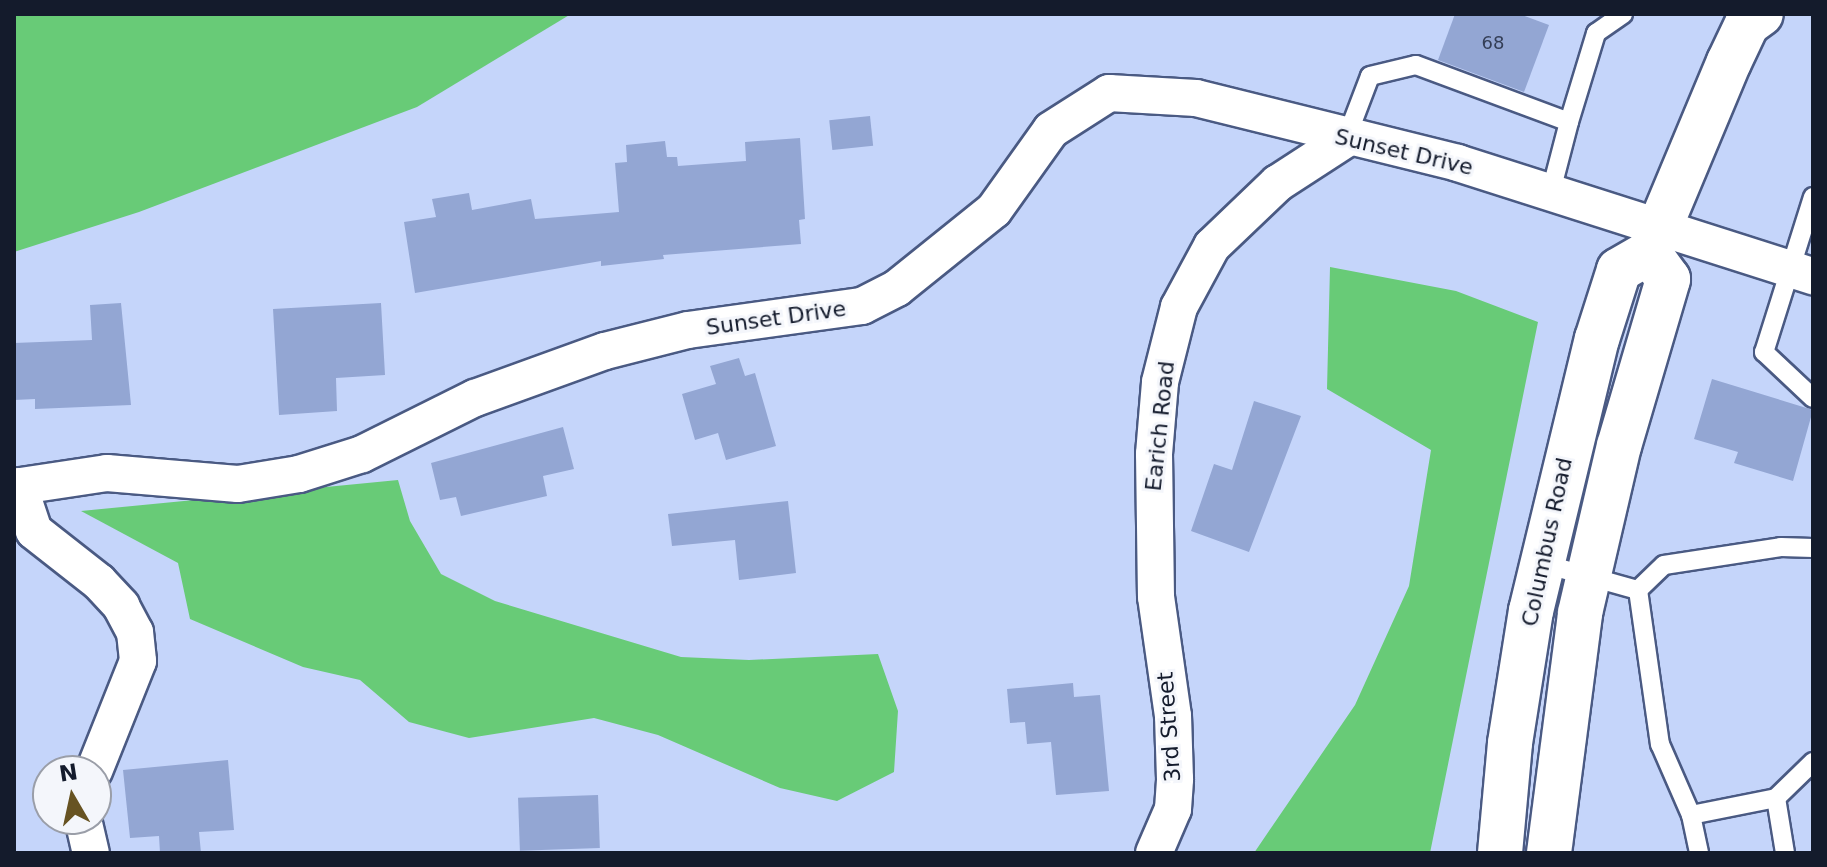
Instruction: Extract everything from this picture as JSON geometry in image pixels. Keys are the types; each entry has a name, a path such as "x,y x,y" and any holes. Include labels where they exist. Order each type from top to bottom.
{"main road":[{"path":"1549,853 1588,575 1668,279 1653,239 1752,17"},
{"name":"Columbus Road","path":"1500,853 1510,743 1541,563 1570,437 1619,270 1653,239"}],"street":[{"name":"Sunset Drive","path":"16,487 107,473 238,484 299,474 362,454 475,398 605,351 688,330 862,306 897,288 994,210 1051,130 1109,93 1196,98 1551,191 1653,239 1800,271"},
{"name":"Earich Road","path":"1156,597 1152,526 1160,382 1184,296 1212,246 1239,219 1278,183 1346,139"},
{"path":"16,487 34,531 99,582 121,606 135,632 138,661 100,755"},
{"name":"3rd Street","path":"1154,853 1173,809 1175,779 1173,716 1156,597"}],"lane":[{"path":"1551,191 1596,33 1623,14"},
{"path":"1346,139 1370,76 1416,65 1569,122"},
{"path":"1813,197 1800,271 1764,352 1813,398"},
{"path":"1638,590 1664,565 1781,547 1813,548"},
{"path":"1541,563 1638,590"},
{"path":"1638,590 1660,744 1691,815 1699,853"},
{"path":"1691,815 1776,798 1813,762"},
{"path":"1776,798 1785,853"}],"green space":[{"path":"14,14 571,14 417,107 139,212 14,252"},
{"path":"1330,267 1456,291 1538,322 1430,853 1254,853 1355,705 1409,586 1431,450 1327,389"},
{"path":"398,480 410,521 441,574 495,601 681,657 749,660 878,654 898,711 894,772 837,801 780,788 658,735 594,718 469,738 409,722 360,680 303,667 190,619 178,563 81,511"}],"building":[{"path":"1455,14 1519,14 1549,25 1524,92 1438,60"},
{"path":"870,116 873,146 832,150 829,120"},
{"path":"800,138 805,219 799,220 801,244 663,255 664,259 601,266 601,261 415,293 404,222 436,217 432,199 469,193 472,210 531,199 535,219 619,212 615,163 627,162 626,145 665,141 667,157 677,157 678,166 746,161 745,142"},
{"path":"121,303 131,405 35,409 35,399 14,400 14,343 92,340 90,305"},
{"path":"381,303 385,375 336,378 337,411 279,415 273,309"},
{"path":"739,358 745,376 755,373 776,446 726,460 718,433 695,440 682,394 716,384 710,366"},
{"path":"1712,379 1813,410 1793,481 1734,463 1738,452 1694,439"},
{"path":"1254,401 1301,416 1249,552 1191,531 1214,464 1232,470"},
{"path":"563,427 574,469 543,476 547,496 461,516 456,497 440,500 431,463"},
{"path":"788,501 796,573 739,580 735,540 672,546 668,514"},
{"path":"1073,683 1074,697 1100,695 1109,791 1056,795 1051,742 1027,744 1025,722 1010,723 1007,689"},
{"path":"228,760 234,830 199,832 201,853 160,853 159,836 130,838 123,770"},
{"path":"598,795 600,848 520,851 518,798"}]}
